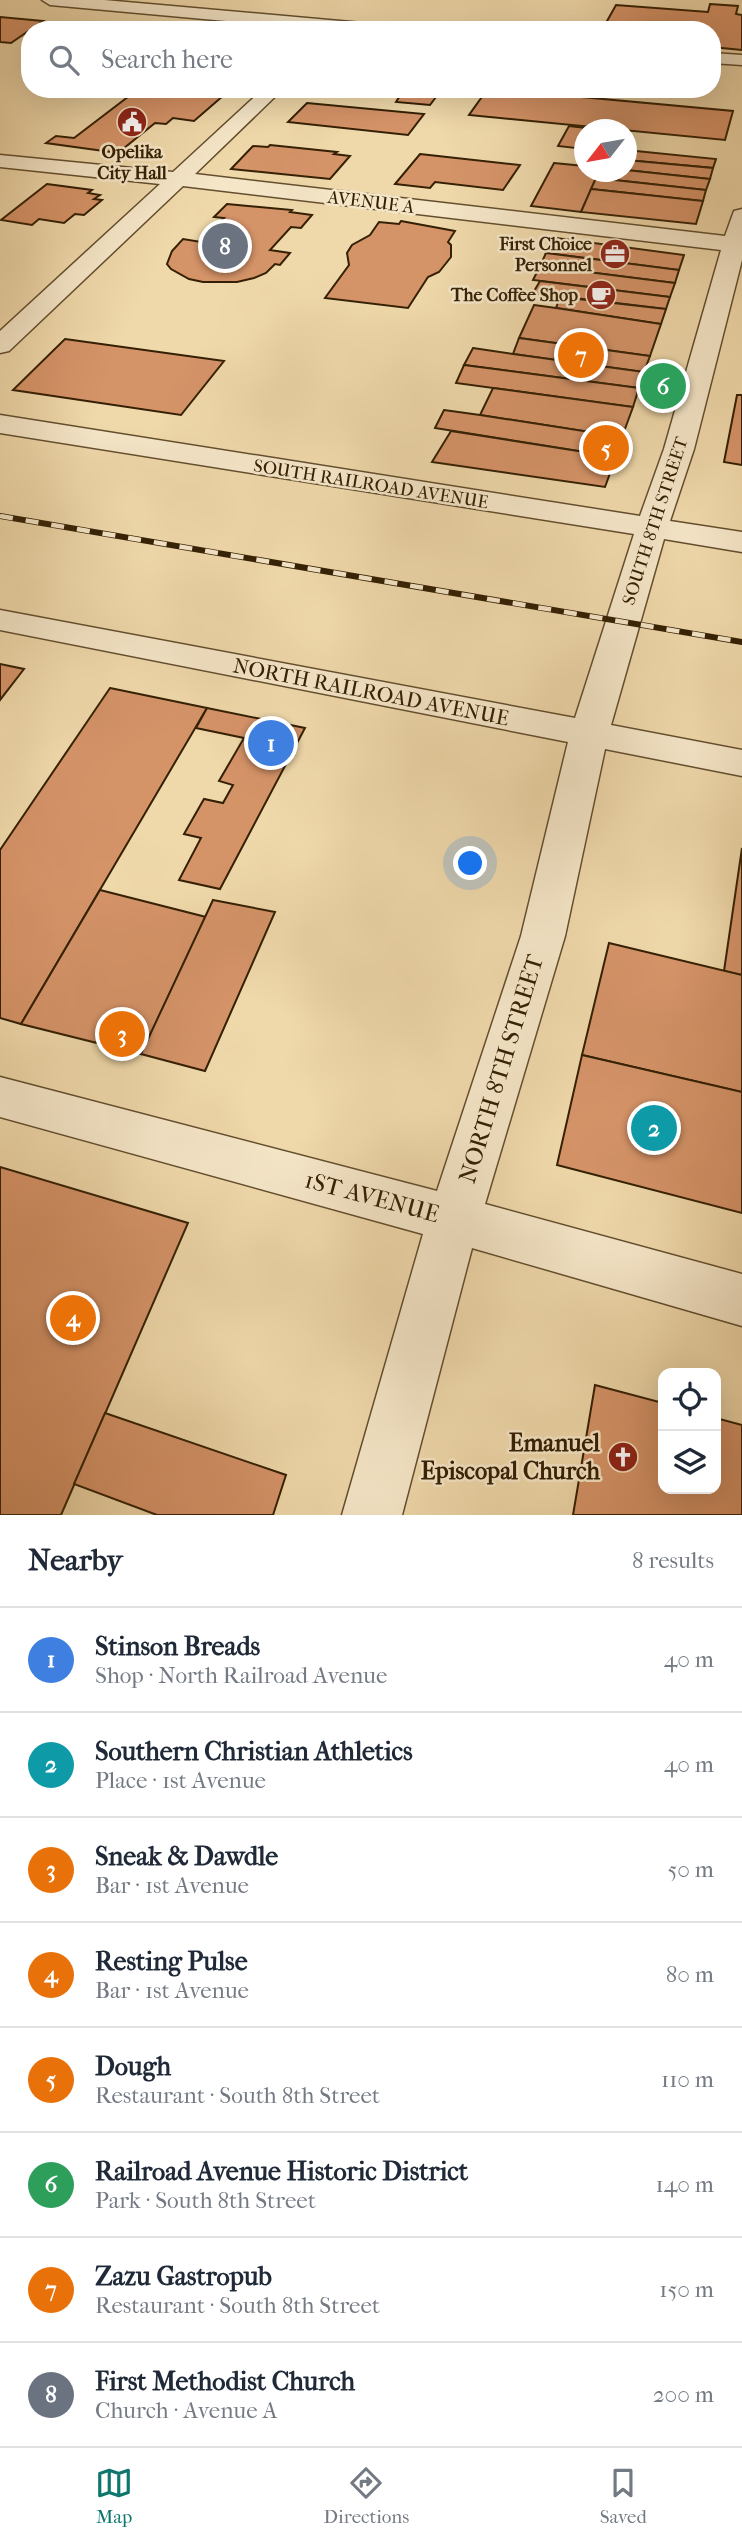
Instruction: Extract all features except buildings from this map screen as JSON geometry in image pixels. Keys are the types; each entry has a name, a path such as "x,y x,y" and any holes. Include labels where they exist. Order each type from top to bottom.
{"street":[{"path":"50,0 267,21"},
{"path":"347,21 360,9"},
{"path":"721,59 742,60"},
{"path":"0,345 264,98"},
{"name":"AVENUE A","path":"0,161 178,179 738,245"},
{"name":"SOUTH 8TH STREET","path":"623,622 679,449 738,245 742,216"},
{"name":"SOUTH RAILROAD AVENUE","path":"0,424 651,530 742,542"},
{"path":"742,551 742,564"},
{"name":"NORTH RAILROAD AVENUE","path":"0,620 742,763"},
{"name":"NORTH 8TH STREET","path":"372,1515 454,1219 543,936 589,735 623,622"},
{"name":"1ST AVENUE","path":"0,1097 454,1219 742,1300"}],"railway":[{"path":"0,516 742,642"}],"place":[{"name":"Opelika City Hall","path":"132,122"},
{"name":"First Methodist Church","path":"225,246"},
{"name":"First Choice Personnel","path":"615,254"},
{"name":"The Coffee Shop","path":"601,295"},
{"name":"Zazu Gastropub","path":"581,355"},
{"name":"Railroad Avenue Historic District","path":"663,386"},
{"name":"Dough","path":"606,448"},
{"name":"Stinson Breads","path":"271,743"},
{"name":"Sneak & Dawdle","path":"122,1034"},
{"name":"Southern Christian Athletics","path":"654,1128"},
{"name":"Resting Pulse","path":"73,1318"},
{"name":"Emanuel Episcopal Church","path":"623,1457"}]}
